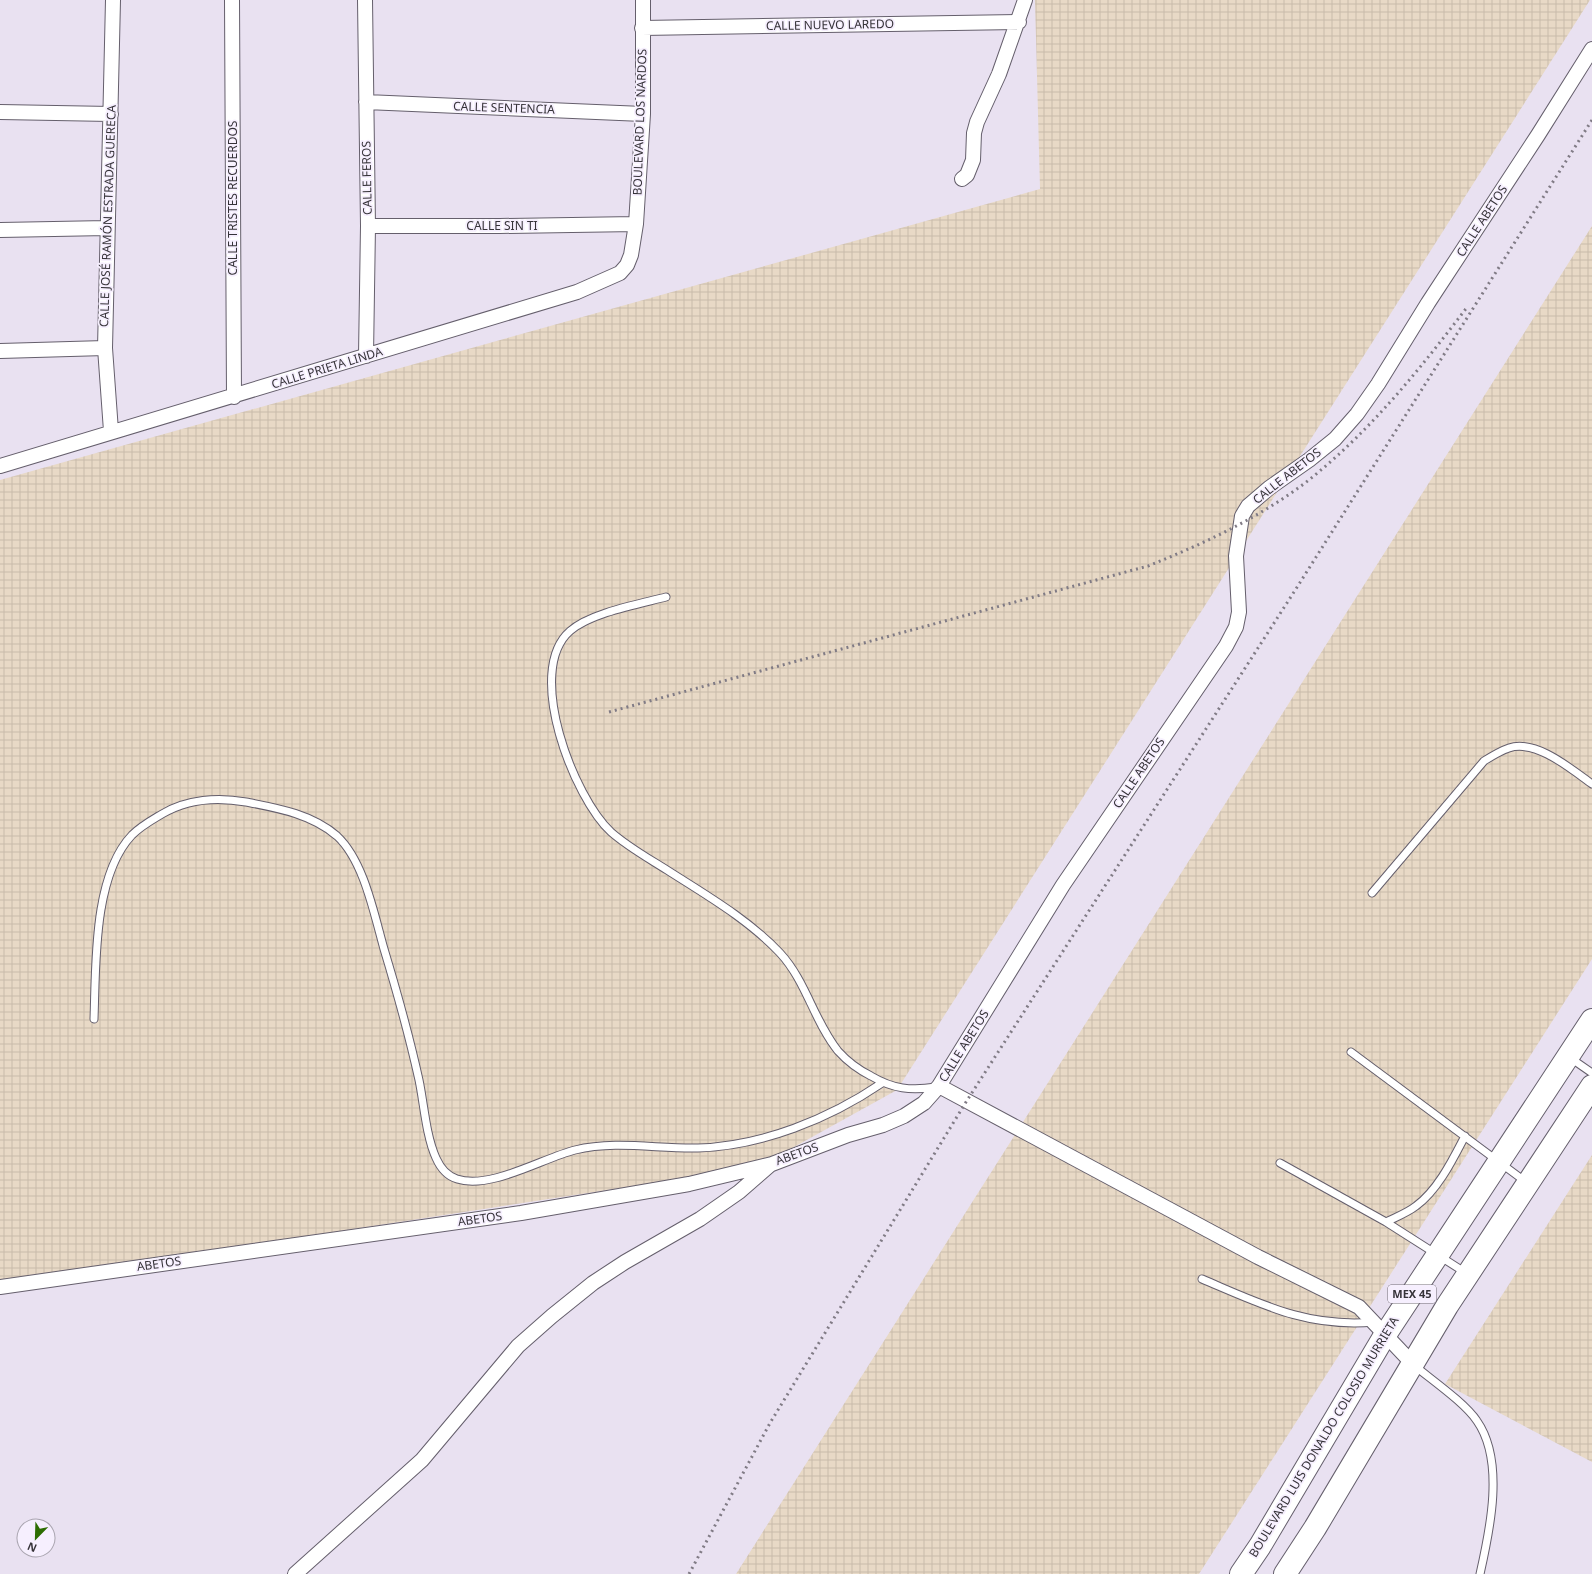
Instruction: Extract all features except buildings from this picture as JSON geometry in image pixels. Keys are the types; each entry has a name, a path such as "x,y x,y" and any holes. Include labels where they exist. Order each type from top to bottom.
{"main road":[{"name":"BOULEVARD LUIS DONALDO COLOSIO MURRIETA","path":"1241,1574 1260,1546 1380,1329 1437,1255 1592,1020"},
{"name":"MEX 45","path":"1285,1574 1315,1528 1412,1363 1592,1086"}],"street":[{"name":"CALLE JOSÉ RAMÓN ESTRADA GUERECA","path":"111,431 105,348 113,0"},
{"name":"CALLE TRISTES RECUERDOS","path":"232,0 234,397"},
{"name":"CALLE FEROS","path":"365,0 368,226 366,356"},
{"name":"BOULEVARD LOS NARDOS","path":"633,244 636,224 643,114 643,0"},
{"path":"962,179 967,175 973,160 974,134 977,122 987,102 1019,22 1026,0"},
{"name":"CALLE NUEVO LAREDO","path":"642,28 1019,22"},
{"name":"CALLE ABETOS","path":"939,1086 1063,885 1226,646 1236,627 1239,612 1236,556 1242,516 1248,506 1269,488 1309,460 1335,439 1357,414 1378,384 1428,303 1538,135 1592,49"},
{"name":"CALLE SENTENCIA","path":"366,102 643,114"},
{"path":"0,112 111,114"},
{"name":"CALLE SIN TI","path":"368,226 636,224"},
{"path":"0,230 107,228"},
{"name":"CALLE PRIETA LINDA","path":"0,466 111,431 234,397 577,292 620,273 627,265 633,244"},
{"path":"0,351 105,348"},
{"path":"939,1086 1258,1257 1359,1307 1412,1363"},
{"name":"ABETOS","path":"0,1287 521,1213 689,1184 772,1164 848,1135 883,1125 904,1116 924,1103 939,1086"},
{"path":"295,1574 422,1460 518,1346 552,1316 593,1283 625,1262 700,1219 726,1201 772,1164"}],"lane":[{"path":"666,597 609,612 584,622 569,631 554,658 552,696 555,722 580,790 595,815 611,832 644,857 729,910 759,933 780,953 796,973 838,1050 850,1062 882,1083 904,1090 939,1086"},
{"path":"1372,893 1484,761 1496,753 1510,748 1524,746 1536,750 1566,765 1592,784"},
{"path":"94,1019 97,935 104,896 112,868 130,837 144,824 188,803 209,800 237,801 279,808 308,818 326,827 348,847 359,869 400,1002 414,1055 435,1156 444,1171 457,1180 477,1181 498,1178 574,1150 598,1146 628,1145 697,1148 726,1146 750,1141 774,1134 828,1113 855,1101 882,1083"},
{"path":"1351,1052 1500,1161 1529,1184"},
{"path":"1568,1056 1592,1073"},
{"path":"1386,1222 1405,1213 1426,1198 1448,1166 1465,1136"},
{"path":"1280,1163 1386,1222 1468,1275"},
{"path":"1202,1279 1290,1315 1380,1329"},
{"path":"1412,1363 1468,1411 1477,1421 1485,1437 1491,1460 1493,1480 1492,1503 1480,1574"}],"shaded area":[{"path":"1035,0 1590,0 897,1090 758,1167 0,1283 0,480 1040,189"},
{"path":"1592,226 1592,959 1199,1574 736,1574"},
{"path":"1592,1155 1592,1462 1445,1384"}],"railway":[{"path":"689,1574 770,1423 966,1102 1294,592 1592,120"},
{"path":"609,712 1148,566 1209,540 1249,519 1287,496 1328,464 1372,422 1412,377 1468,306"}]}
